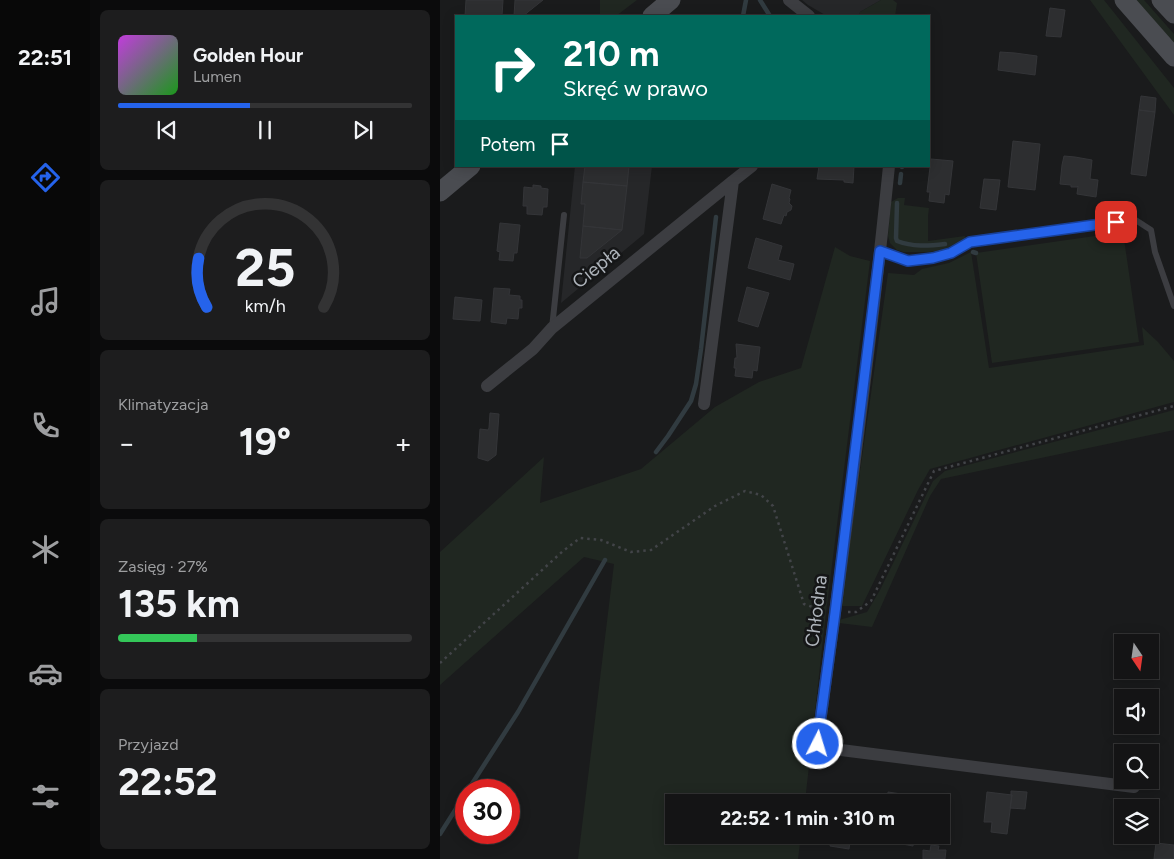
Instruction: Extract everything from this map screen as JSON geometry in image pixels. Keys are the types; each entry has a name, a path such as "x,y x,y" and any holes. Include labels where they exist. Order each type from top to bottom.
{"main road":[{"path":"653,15 671,0"},
{"path":"1124,0 1174,57"},
{"path":"1161,0 1174,14"},
{"path":"440,192 470,167"}],"street":[{"path":"789,0 808,15"},
{"name":"Ciepła","path":"487,386 533,349 552,328 751,167"},
{"name":"Chłodna","path":"889,167 818,744 832,749 1114,784"},
{"path":"704,404 733,182"}],"lane":[{"path":"552,328 564,215"},
{"path":"880,251 908,261 933,258 951,253 970,242 1134,219 1151,230 1155,252 1174,306"}],"path":[{"path":"440,663 563,551 580,538 601,540 632,552 651,550 715,506 745,491 762,495 773,506 804,604 827,613 856,612 871,601 934,471 1174,406"}],"shaded area":[{"path":"600,0 637,0 617,15 600,15"},
{"path":"802,0 881,0 860,12 859,15 825,15"},
{"path":"881,0 893,0 897,3 895,15 859,15 860,12"},
{"path":"1090,0 1104,0 1174,88 1174,115"},
{"path":"1136,0 1144,0 1174,34 1174,43"},
{"path":"575,167 652,167 644,234 561,303"},
{"path":"898,198 905,198 904,205 929,208 928,241 965,236 965,239 943,250 903,252 897,250 890,243 888,236 891,202"},
{"path":"1123,232 1139,342 992,363 976,253"},
{"path":"835,247 850,256 870,261 825,621 806,794 665,794 665,844 800,844 798,859 578,859 614,564 584,557 440,685 440,552 544,457 540,503 641,469 715,407 759,382 801,368"},
{"path":"971,252 989,368 1144,345 1142,327 1174,361 1174,402 930,469 862,606 841,606 888,273 914,275 922,269 949,263"},
{"path":"1174,410 1174,430 941,479 930,496 872,627 839,623 839,620 867,612 880,590 933,481 945,471"}],"building":[{"path":"466,0 503,0 502,15 465,15"},
{"path":"515,0 543,0 524,15 514,15"},
{"path":"1050,8 1065,10 1061,37 1046,36"},
{"path":"1000,52 1037,56 1035,75 998,70"},
{"path":"1141,96 1156,98 1155,112 1139,110"},
{"path":"1139,110 1155,112 1146,176 1131,174"},
{"path":"1013,141 1040,144 1035,190 1008,187"},
{"path":"1064,156 1092,160 1090,179 1098,180 1096,197 1077,194 1078,186 1071,187 1071,185 1060,184"},
{"path":"931,159 953,161 949,195 945,194 944,203 929,201 930,192 927,192"},
{"path":"585,167 629,167 627,186 583,182"},
{"path":"819,167 854,167 853,183 844,182 844,180 817,179"},
{"path":"984,179 1000,180 996,210 980,208"},
{"path":"583,182 627,186 622,230 583,226 585,204 581,204"},
{"path":"772,184 791,190 789,203 792,206 791,210 787,212 786,216 784,215 781,224 763,219"},
{"path":"533,185 548,189 547,207 543,207 542,215 527,214 527,206 523,206 524,187 533,188"},
{"path":"500,223 520,225 517,253 514,253 513,261 499,260 500,252 497,251"},
{"path":"583,226 622,230 587,258 580,258"},
{"path":"756,238 782,246 778,260 794,264 790,280 748,268"},
{"path":"747,287 769,293 758,327 738,321"},
{"path":"494,288 510,289 509,295 520,296 522,308 519,308 518,319 507,318 506,324 491,322"},
{"path":"455,297 482,300 480,321 453,319"},
{"path":"736,344 760,347 757,371 753,370 752,378 735,376"},
{"path":"490,413 499,414 496,455 488,461 478,458 480,429 488,430"},
{"path":"1011,791 1027,792 1025,809 1010,808"},
{"path":"987,792 1012,795 1007,834 991,832 992,822 984,822"},
{"path":"830,844 850,844 849,849 830,846"},
{"path":"1156,844 1174,845 1174,859 1154,859"},
{"path":"931,845 939,846 938,850 946,850 945,859 923,859 923,850 930,851"}],"waterway":[{"path":"743,15 746,0"},
{"path":"760,0 769,15"},
{"path":"900,183 901,174"},
{"path":"897,203 897,241 921,246 945,244"},
{"path":"656,452 691,401 696,384 716,217"},
{"path":"475,779 518,712 605,560"},
{"path":"440,834 455,810"}],"route":[{"path":"818,744 880,251 908,261 933,258 951,253 970,242 1116,222"}]}
